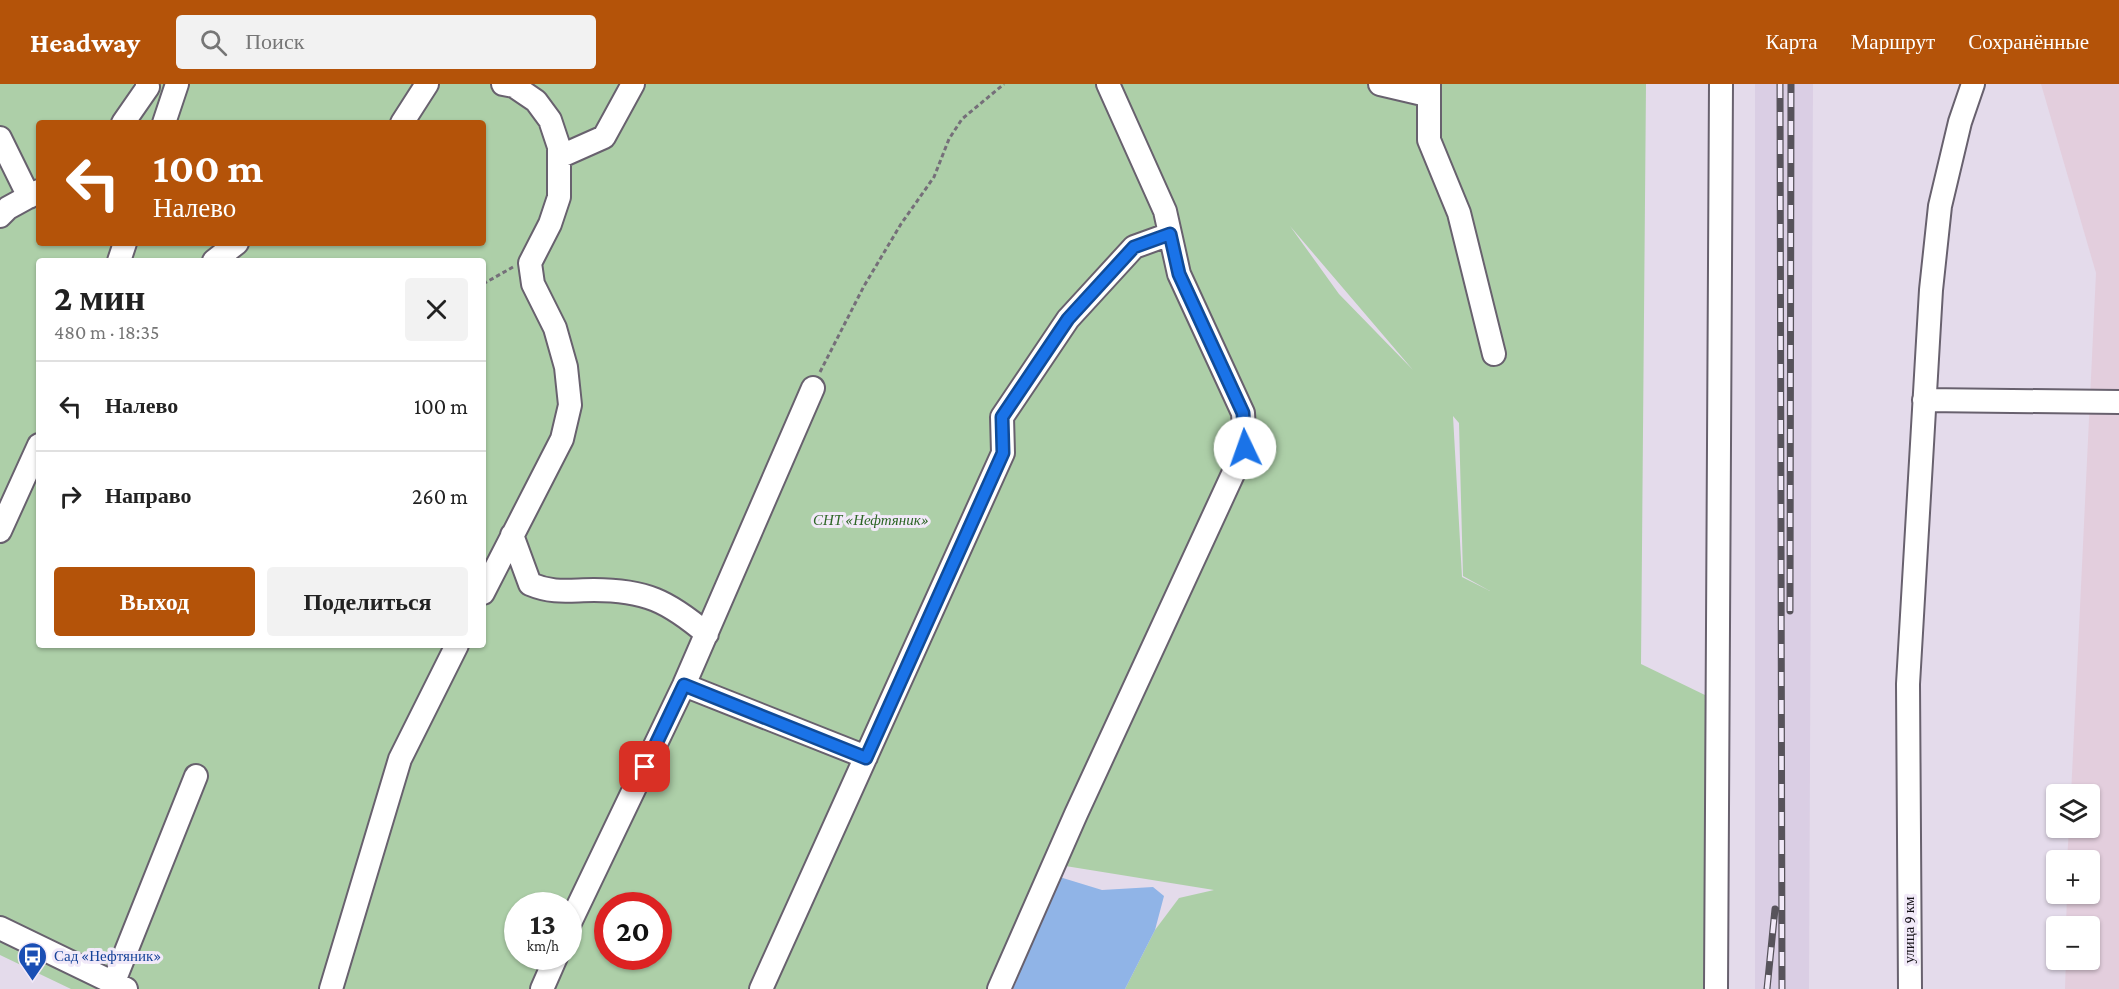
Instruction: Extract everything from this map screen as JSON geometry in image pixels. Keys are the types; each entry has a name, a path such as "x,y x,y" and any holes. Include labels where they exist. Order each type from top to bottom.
{"street":[{"path":"125,120 148,87 147,84"},
{"path":"165,120 177,84"},
{"path":"404,120 428,84"},
{"path":"559,158 604,137 633,84"},
{"path":"999,989 1076,814 1245,448 1243,413 1179,274 1165,211 1108,84"},
{"path":"1380,84 1428,89 1429,140 1459,213 1494,354"},
{"path":"1716,989 1722,84"},
{"name":"улица 9 км","path":"1910,989 1908,684 1931,290 1940,206 1960,122 1973,84"},
{"path":"486,587 562,439 570,405 566,367 555,328 533,285 530,263 550,224 559,197 559,158 550,120 536,102 511,85"},
{"path":"0,138 34,194 0,216"},
{"path":"761,989 1003,453 1002,417 1068,319 1134,247 1170,234"},
{"path":"218,258 233,246"},
{"path":"582,898 684,685 813,388"},
{"path":"1924,400 2119,402"},
{"path":"0,531 29,489 36,458"},
{"path":"512,535 530,584 548,591 595,590 640,593 682,613 707,634"},
{"path":"331,989 400,759 456,648"},
{"path":"684,685 866,758"},
{"path":"0,928 120,986 195,776"},
{"path":"542,989 550,970"}],"path":[{"path":"813,388 864,286 901,224 934,177 949,139 962,119 1004,84"},
{"path":"486,282 513,267 530,263"}],"shaded area":[{"path":"1755,84 1813,84 1809,989 1755,989"},
{"path":"2041,84 2119,84 2119,989 2065,989 2066,970 2100,970 2100,916 2066,916 2067,904 2100,904 2100,850 2068,850 2068,838 2100,838 2100,784 2072,784 2096,273"}],"green space":[{"name":"СНТ «Нефтяник»","path":"0,84 1646,84 1641,664 1707,696 1704,989 1125,989 1155,930 1179,898 1214,890 1053,864 1002,989 71,989 0,955","holes":["1290,226 1413,370 1339,294","1453,416 1459,423 1463,576 1490,591 1462,577"]}],"water":[{"path":"1053,875 1102,890 1153,887 1164,896 1155,930 1125,989 1013,989 1021,970 1024,942"}],"railway":[{"path":"1780,84 1782,989"},
{"path":"1790,611 1791,84"},
{"path":"1767,989 1775,909"}],"place":[{"name":"Сад «Нефтяник»","path":"33,982"}],"route":[{"path":"645,767 684,685 866,758 1003,453 1002,417 1068,319 1134,247 1170,234 1179,274 1243,413 1245,448"}]}
